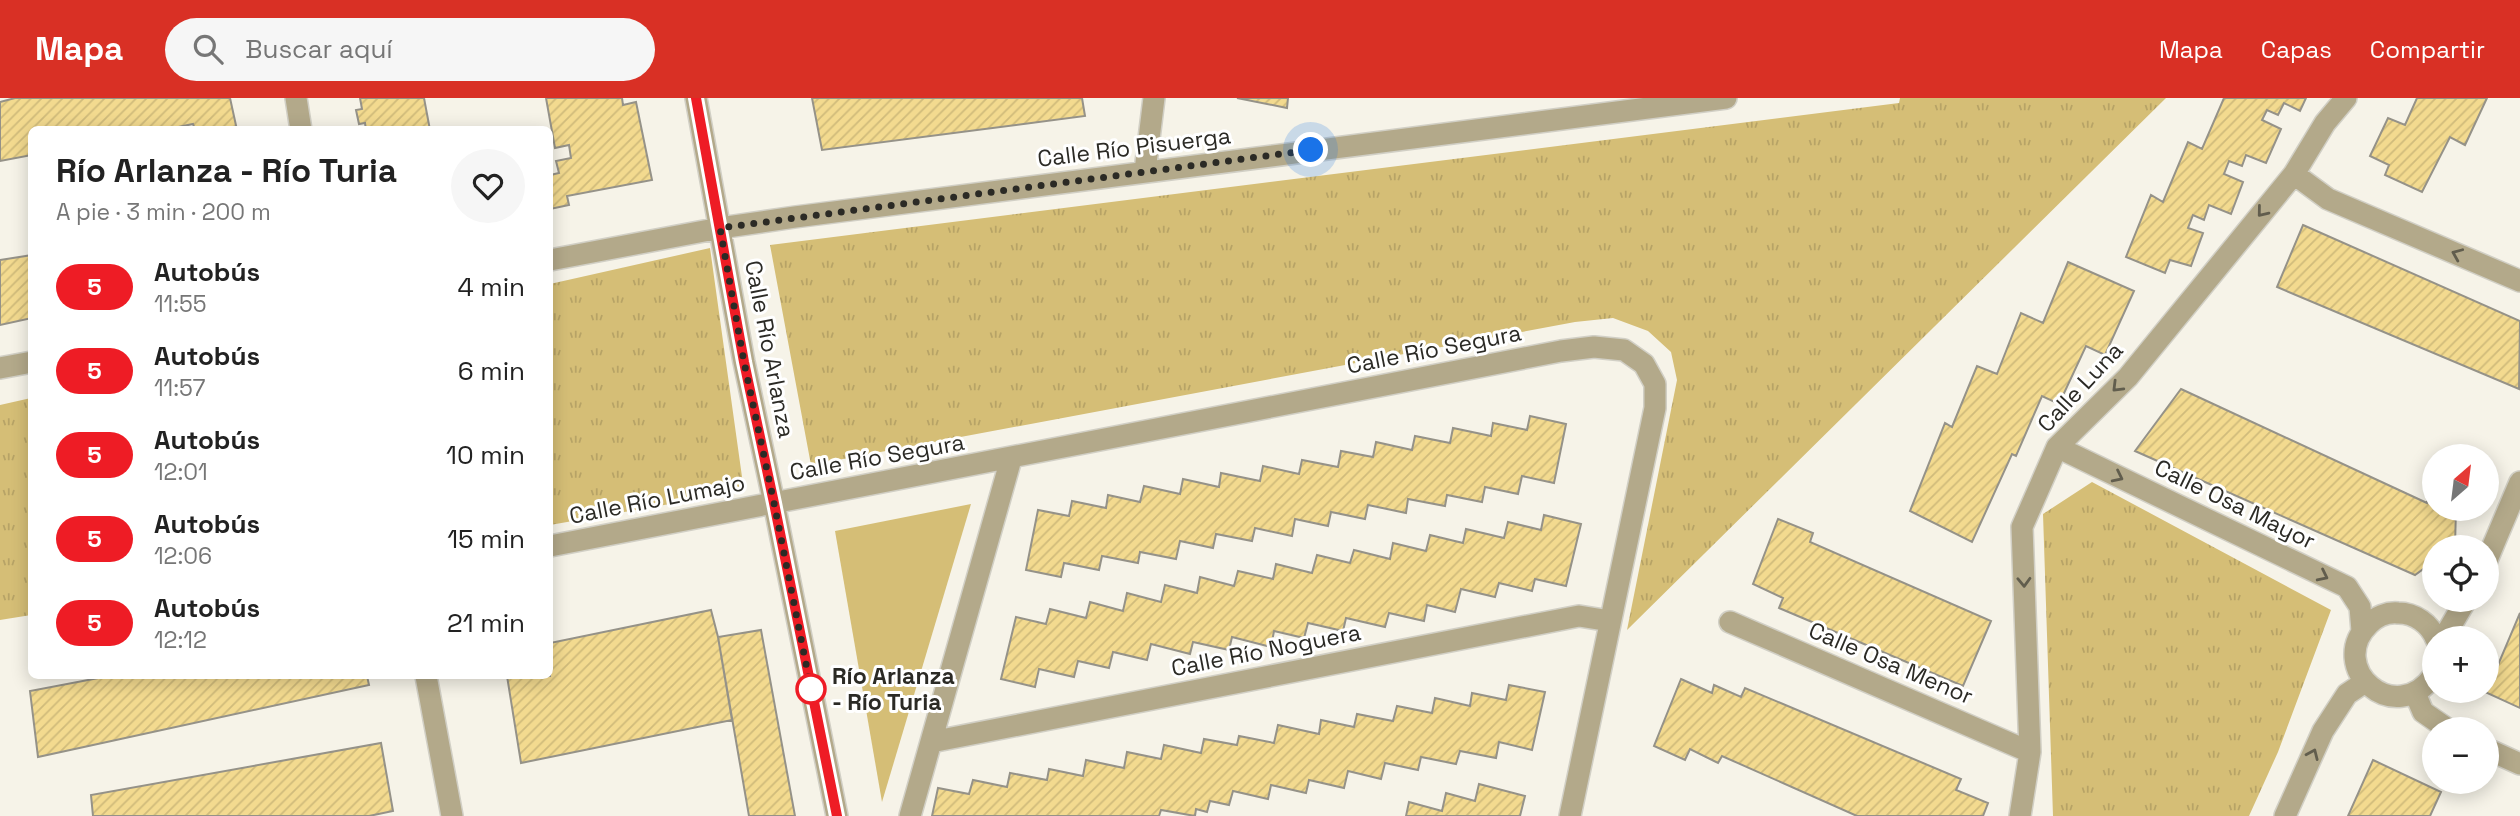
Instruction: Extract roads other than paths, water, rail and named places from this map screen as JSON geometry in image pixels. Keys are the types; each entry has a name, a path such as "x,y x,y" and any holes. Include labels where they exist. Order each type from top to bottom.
{"street":[{"path":"296,98 301,126"},
{"name":"Calle Río Arlanza","path":"696,98 744,362 837,816"},
{"path":"1144,171 1154,98"},
{"name":"Calle Río Pisuerga","path":"553,259 720,228 1144,171 1726,98"},
{"name":"Calle Luna","path":"2020,816 2031,752 2022,527 2057,447 2128,377 2294,174 2325,123 2346,98"},
{"path":"2294,174 2328,199 2520,281"},
{"name":"Calle Río Segura","path":"774,503 1561,351 1594,347 1624,349 1644,364 1655,384 1655,408 1570,816"},
{"path":"0,368 28,363"},
{"name":"Calle Osa Mayor","path":"2057,447 2347,587 2360,607 2362,631"},
{"path":"910,816 1011,459"},
{"path":"2498,535 2520,482"},
{"name":"Calle Río Lumajo","path":"553,545 774,503"},
{"path":"2422,688 2402,697 2375,691 2365,682 2358,670 2356,643 2362,631 2384,614 2399,612 2412,615 2427,626"},
{"name":"Calle Río Noguera","path":"931,742 1579,616 1610,621"},
{"name":"Calle Osa Menor","path":"1730,622 2031,752"},
{"path":"427,679 452,816"},
{"path":"2285,816 2323,731 2347,694 2365,682"},
{"path":"2415,693 2423,712 2430,717"},
{"path":"2499,754 2520,764"}],"place":[{"name":"Río Arlanza - Río Turia","path":"811,689"}]}
